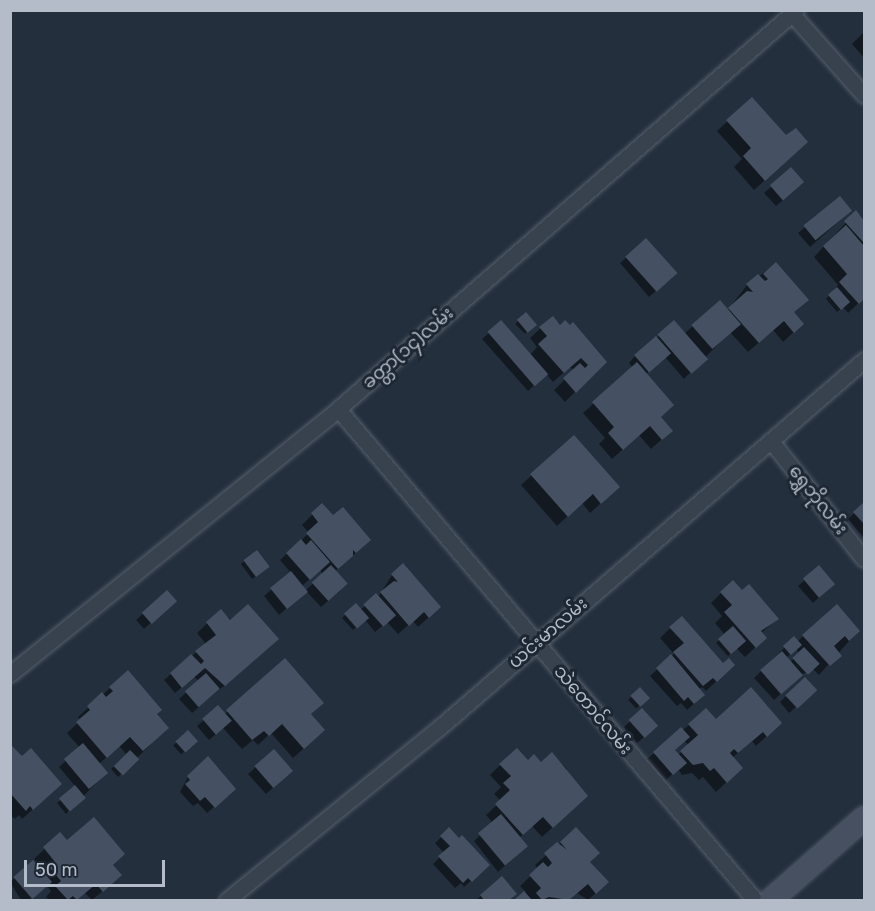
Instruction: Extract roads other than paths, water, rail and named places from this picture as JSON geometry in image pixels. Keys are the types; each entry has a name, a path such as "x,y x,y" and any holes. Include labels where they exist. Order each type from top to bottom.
{"main road":[{"path":"770,900 864,818"}],"street":[{"path":"794,12 864,94"},
{"name":"ခတ္တာ(၁၄)လမ်း","path":"10,675 338,409 794,12"},
{"name":"ယင်းမာလမ်း","path":"227,900 440,727 864,360"},
{"name":"သဲတောင်လမ်း","path":"338,409 755,900"},
{"name":"ရွှေဘိုလမ်း","path":"771,441 864,558"}]}
